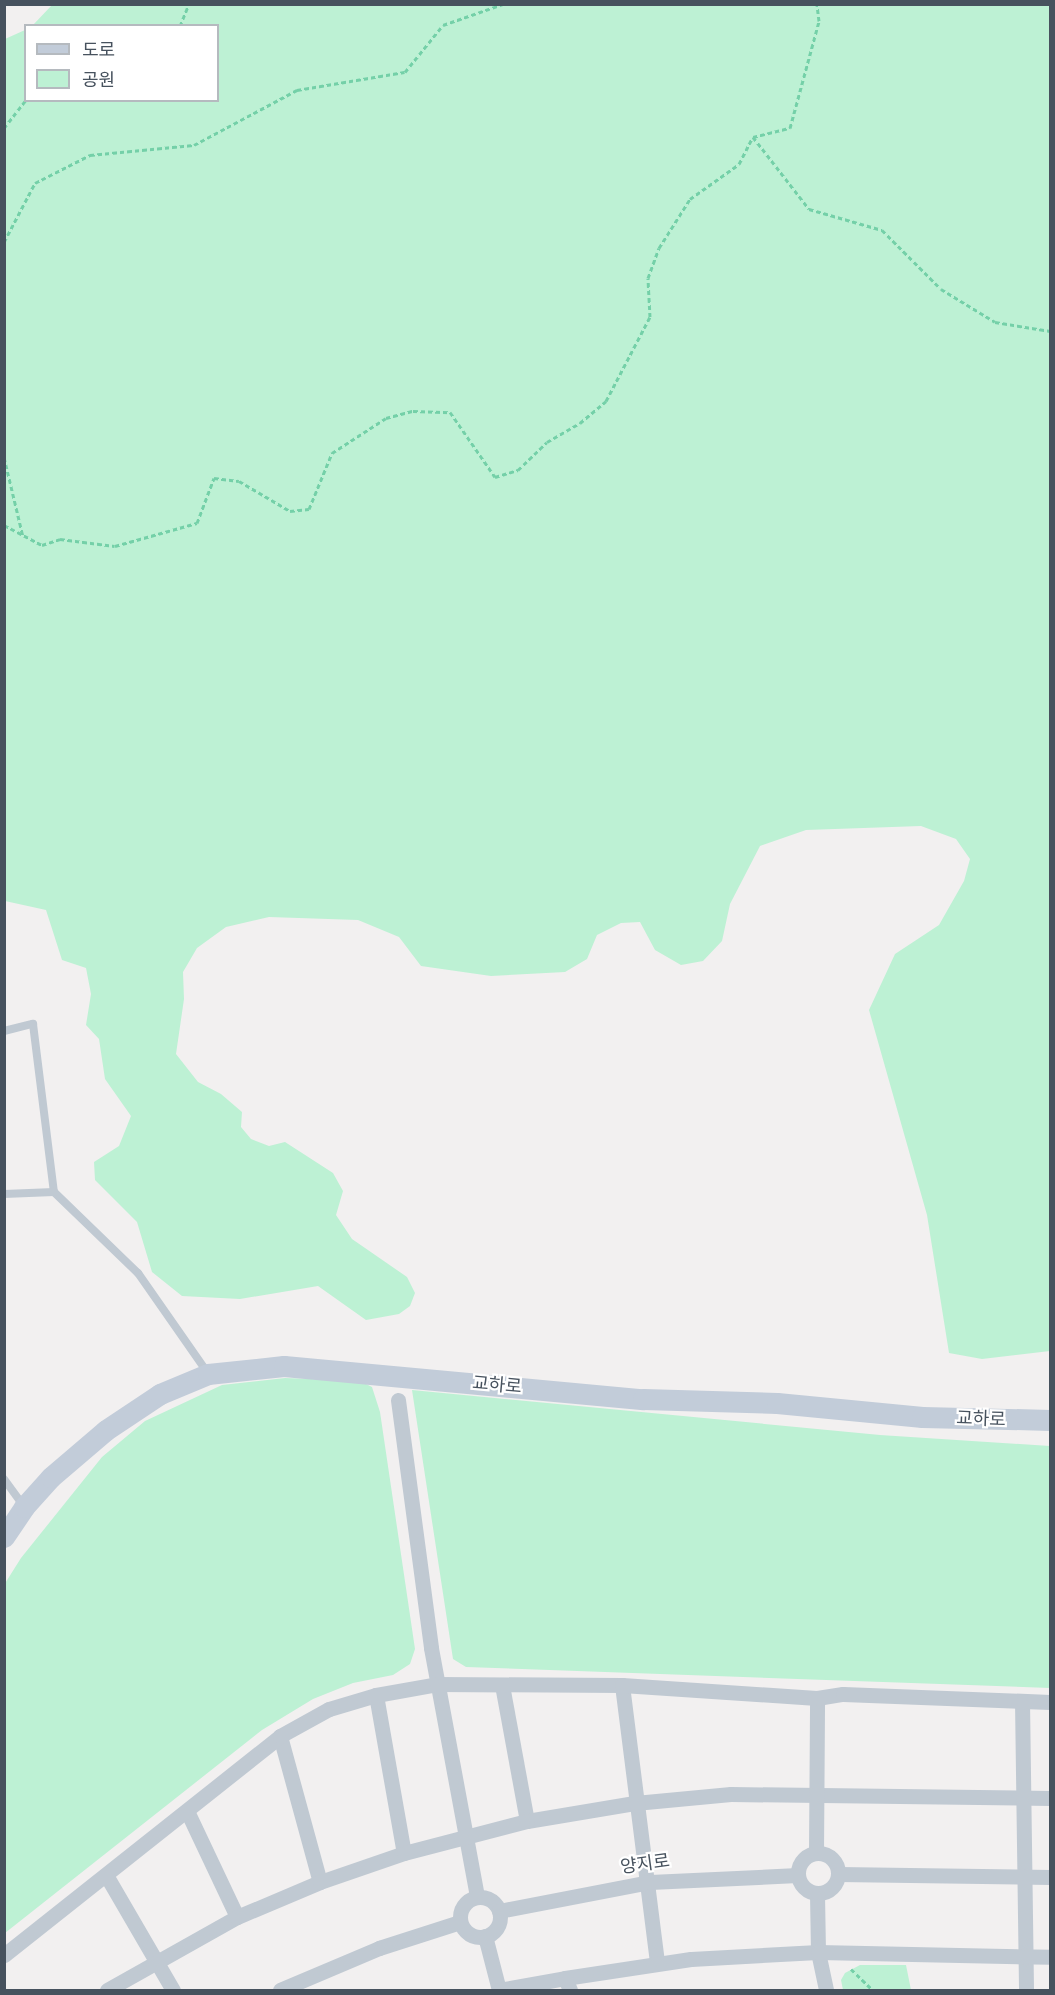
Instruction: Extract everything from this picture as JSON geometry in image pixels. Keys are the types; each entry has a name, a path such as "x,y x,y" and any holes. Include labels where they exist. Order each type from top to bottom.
{"street":[{"name":"교하로","path":"4,1537 24,1507 51,1477 106,1430 160,1394 208,1374 284,1366 643,1399 777,1403 922,1417 1050,1420"},
{"path":"398,1401 437,1684 477,1896"},
{"path":"4,1955 280,1736 329,1709 376,1695 437,1684 622,1685 817,1698 843,1694 1050,1702"},
{"path":"502,1685 527,1821"},
{"path":"622,1685 635,1803 657,1963"},
{"path":"376,1695 404,1853"},
{"path":"816,1853 817,1698"},
{"path":"1022,1701 1023,1958 1026,1990"},
{"path":"280,1736 320,1882"},
{"path":"107,1990 237,1917 320,1882 404,1853 527,1821 635,1803 731,1794 817,1793 1050,1798"},
{"path":"187,1811 237,1917"},
{"path":"816,1853 829,1857 838,1874 829,1890 817,1894 805,1890 798,1875 803,1859 816,1853"},
{"path":"838,1874 1050,1877"},
{"path":"106,1875 173,1990"},
{"name":"양지로","path":"499,1911 646,1882 798,1875"},
{"path":"817,1894 818,1952 826,1990"},
{"path":"477,1896 491,1900 499,1911 496,1929 485,1936 467,1933 460,1922 461,1908 477,1896"},
{"path":"280,1990 379,1948 460,1922"},
{"path":"485,1936 499,1990 568,1984 657,1963 818,1952 1050,1957"}],"lane":[{"path":"4,1031 33,1024 54,1192 138,1273 208,1374"},
{"path":"4,1194 54,1192"},
{"path":"4,1479 24,1507"}],"path":[{"path":"181,24 189,4"},
{"path":"4,242 35,183 90,155 194,145 297,90 405,72 443,25 503,4"},
{"path":"4,525 42,545 60,539 115,546 197,523 214,478 238,481 290,511 309,509 332,453 386,418 413,411 450,412 495,477 518,470 547,441 580,423 606,401 650,317 648,278 658,248 690,199 739,164 753,137 790,128 819,21 817,4"},
{"path":"4,128 24,102"},
{"path":"753,137 809,209 882,230 941,289 995,322 1050,331"},
{"path":"4,457 23,537"},
{"path":"850,1967 873,1990"}],"green space":[{"path":"52,5 1050,5 1050,1351 982,1359 949,1353 927,1215 869,1010 895,954 939,925 964,881 970,859 956,839 921,826 806,830 760,846 730,904 722,941 703,961 681,965 655,950 640,922 621,923 597,935 587,959 565,972 491,976 421,966 399,937 358,920 269,917 226,927 197,948 183,972 184,999 176,1054 198,1082 221,1094 242,1112 241,1127 251,1139 269,1146 285,1142 333,1173 343,1191 336,1215 352,1239 407,1277 415,1293 410,1306 399,1314 366,1320 318,1286 240,1299 182,1296 152,1272 137,1222 95,1180 94,1162 119,1146 131,1116 105,1079 99,1039 86,1025 91,994 86,968 62,960 46,910 5,901 5,39 24,30 24,102 219,102 219,24 34,24"},
{"path":"285,1378 360,1381 372,1387 380,1412 415,1649 410,1664 393,1675 353,1683 313,1699 262,1730 5,1933 4,1585 21,1558 102,1457 145,1421 222,1385"},
{"path":"412,1390 880,1435 1050,1446 1050,1688 466,1667 453,1659"},
{"path":"860,1965 906,1965 911,1990 843,1990 841,1980 845,1973"}]}
